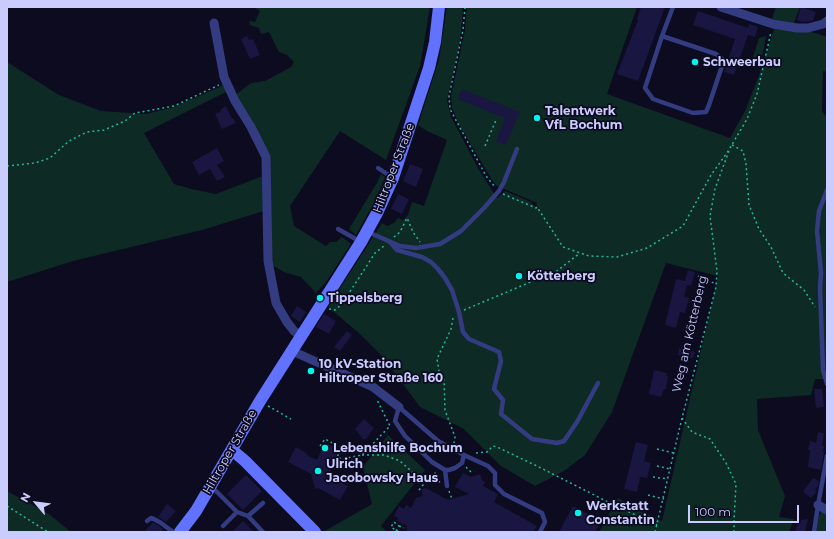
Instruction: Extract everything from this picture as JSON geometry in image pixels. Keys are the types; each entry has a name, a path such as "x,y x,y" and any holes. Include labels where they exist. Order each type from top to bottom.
{"street":[{"name":"Hiltroper Straße","path":"180,532 196,511 260,401 361,242 387,192 414,118 429,68 435,42 439,7"},
{"path":"721,7 773,24 808,28 823,24 827,21"},
{"path":"214,23 224,77 266,157 268,261 276,303 287,322 294,331 301,336"},
{"path":"292,351 374,387 399,407"},
{"path":"232,450 245,461 316,532"},
{"path":"818,505 827,510"}],"lane":[{"path":"662,36 716,54 724,60 706,112 693,113 653,99 645,88 662,36 673,7"},
{"path":"367,231 400,246 416,248 440,244 461,231 499,191 504,182 516,149"},
{"path":"378,168 393,178"},
{"path":"827,190 820,211 817,230 821,273 820,288 823,370 827,384"},
{"path":"338,229 361,242"},
{"path":"390,242 397,250 422,257 431,262 445,278 457,303 463,332 469,339 499,352 501,361 494,389 503,400 501,414 532,439 557,443 564,441 577,422 598,383"},
{"path":"464,455 462,463 455,468 445,470 432,462 405,436 395,421 399,407 438,441 464,455 484,463 491,468 495,473 495,485 504,494 542,514 545,522 540,532"},
{"path":"814,532 827,456"},
{"path":"445,470 444,474 447,486"},
{"path":"211,486 238,512 248,516 263,532"},
{"path":"248,516 263,503"},
{"path":"223,526 238,512"},
{"path":"147,521 154,518 173,532"}],"path":[{"path":"465,7 463,30 449,96 450,109 486,176 504,195 536,207 563,247 589,256 617,257 648,248 683,226 712,175 730,148"},
{"name":"Weg am Kötterberg","path":"655,532 658,525 682,418 716,284 717,272 710,216 715,189 730,148 747,119 757,94 765,53 773,24"},
{"path":"7,166 35,163 50,158 69,141 87,132 104,130 125,121 135,113 174,106 219,85 228,85"},
{"path":"485,146 496,120"},
{"path":"732,145 743,151 746,164 749,205 759,229 771,247 783,273 804,290 821,317"},
{"path":"320,305 335,310 342,304 374,253 390,242 400,232 407,218 413,232 423,247"},
{"path":"459,312 557,271 580,253"},
{"path":"698,276 716,284"},
{"path":"453,449 455,437 445,410 444,380 439,371 437,359 451,329 457,303"},
{"path":"362,455 390,426 377,401 374,387"},
{"path":"260,401 291,418"},
{"path":"682,418 692,432 710,438 726,463 736,484 734,532"},
{"path":"320,446 325,438 342,448 337,457 342,459 362,455 384,455 400,461 420,479 433,479 438,466"},
{"path":"464,455 487,452 493,446 497,447 658,525"},
{"path":"657,450 674,453"},
{"path":"462,463 473,474"},
{"path":"657,466 670,469"},
{"path":"653,477 668,479"},
{"path":"419,490 428,479"},
{"path":"648,495 664,499"},
{"path":"7,506 48,532"},
{"path":"391,527 394,522 404,528"},
{"path":"391,527 398,531 400,526"},
{"path":"391,527 393,532"}],"green space":[{"path":"253,7 430,7 420,66 386,160 340,131 290,206 294,226 326,246 330,242 336,242 342,237 351,244 326,282 316,293 301,277 284,272 270,264 264,211 202,230 73,261 7,282 7,62 59,95 101,111 146,114 174,107 224,85 228,91 144,133 174,184 216,194 263,176 264,157 235,95 251,83 265,81 291,67 294,62 287,55 279,52 269,32 261,34 259,28 250,25 249,21 255,22 260,11"},
{"path":"447,7 462,7 463,13 459,47 447,100 451,117 479,170 497,198 505,191 529,201 536,207 537,203 497,186 460,126 452,108 451,96 465,30 467,7 637,7 607,94 730,138 745,111 760,73 774,29 809,31 827,37 827,72 823,71 822,111 827,118 827,379 815,379 811,395 757,399 758,430 785,496 779,517 794,519 789,532 599,532 618,498 662,521 718,276 666,263 612,412 585,455 564,471 535,486 501,466 464,429 420,407 383,357 360,334 328,307 382,223 387,226 394,223 398,218 403,220 408,215 412,202 424,206 447,140 418,125 439,60"},
{"path":"776,7 800,7 794,23 772,19"},
{"path":"766,36 759,65 751,63 759,38"},
{"path":"381,174 385,177 375,201 356,235 349,229"},
{"path":"388,435 425,470 381,526 387,532 323,532 372,504 363,467"},
{"path":"7,491 49,514 71,532 7,532"},
{"path":"821,511 827,514 827,532 816,532 818,517"}],"building":[{"path":"641,7 665,7 638,81 617,74 638,20"},
{"path":"801,7 816,12 813,21 803,22 797,20"},
{"path":"698,11 748,28 749,24 758,27 755,37 748,35 734,75 724,72 735,39 693,25"},
{"path":"247,36 249,40 253,39 260,55 250,59 241,39"},
{"path":"462,89 520,112 506,145 496,141 505,118 458,99"},
{"path":"226,106 232,119 233,118 236,123 222,129 215,114"},
{"path":"217,148 224,161 217,165 225,177 217,181 210,169 199,175 192,162"},
{"path":"410,164 423,169 416,187 403,181"},
{"path":"398,194 409,199 402,214 391,209"},
{"path":"688,270 695,272 691,286 687,285 684,297 689,298 685,313 680,312 676,328 665,325 676,279 685,281"},
{"path":"297,306 306,312 300,322 291,316"},
{"path":"324,314 336,321 329,334 316,327"},
{"path":"347,331 352,335 340,351 334,347"},
{"path":"679,348 695,352 693,358 678,355"},
{"path":"654,370 667,373 666,376 668,376 666,389 664,389 661,397 649,394"},
{"path":"814,389 822,389 824,407 816,408"},
{"path":"364,419 374,428 366,439 363,439 355,429"},
{"path":"818,432 824,433 822,446 824,446 824,452 821,470 808,467 810,450 808,450 810,441 816,443"},
{"name":"Ulrich Jacobowsky Haus","path":"325,442 340,450 330,467 333,479 348,486 340,500 318,488 315,489 311,474 288,462 296,447 317,460"},
{"path":"636,442 648,445 644,461 651,463 647,478 640,477 637,492 624,489"},
{"path":"463,473 471,477 480,474 482,480 485,482 483,486 498,494 494,502 537,526 533,532 406,532 407,526 397,521 398,518 394,516 399,506 404,509 406,505 411,508 416,498 423,496 421,489 426,488 448,500 469,494 455,487"},
{"path":"246,475 262,491 243,510 227,494"},
{"path":"813,478 819,481 815,490 817,491 811,498 803,492"},
{"path":"167,504 176,511 166,522 158,517"},
{"name":"Werkstatt Constantin","path":"573,506 601,521 595,532 559,532"},
{"path":"808,519 805,532 795,532 801,520"},
{"path":"243,521 254,532 232,532"},
{"path":"153,522 163,529 161,532 144,532"}],"place":[{"name":"Schweerbau","path":"695,62"},
{"name":"Talentwerk VfL Bochum","path":"537,118"},
{"name":"Kötterberg","path":"519,276"},
{"name":"Tippelsberg","path":"320,298"},
{"name":"10 kV-Station Hiltroper Straße 160","path":"311,371"},
{"name":"Lebenshilfe Bochum","path":"325,448"},
{"name":"Ulrich Jacobowsky Haus","path":"318,471"},
{"name":"Werkstatt Constantin","path":"578,513"}]}
